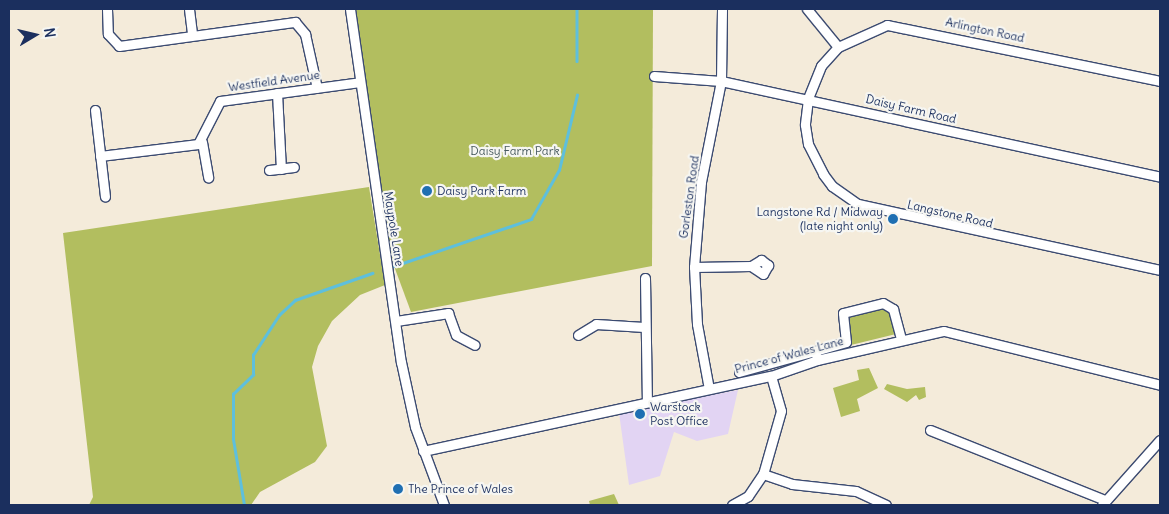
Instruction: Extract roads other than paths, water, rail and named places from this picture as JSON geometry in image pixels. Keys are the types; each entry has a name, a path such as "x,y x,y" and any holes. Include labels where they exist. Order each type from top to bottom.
{"street":[{"path":"107,9 108,34 119,46 192,33 295,22 305,34 317,88"},
{"path":"189,9 192,33"},
{"name":"Maypole Lane","path":"350,9 396,321 423,450 444,505"},
{"name":"Gorleston Road","path":"709,389 697,324 694,267 701,182 721,81 722,9"},
{"path":"807,9 838,47"},
{"name":"Arlington Road","path":"808,99 821,66 838,47 869,30 904,26 1160,80"},
{"name":"Daisy Farm Road","path":"654,76 721,81 1160,177"},
{"name":"Westfield Avenue","path":"202,142 218,102 360,82"},
{"path":"277,93 282,169"},
{"name":"Langstone Road","path":"808,99 808,144 832,186 849,200 993,237 1160,270"},
{"path":"95,110 105,196"},
{"path":"100,156 202,142 208,177"},
{"path":"269,170 294,167"},
{"path":"694,267 751,266"},
{"path":"645,278 644,327 647,400"},
{"path":"739,372 846,342 842,313 883,303 893,309 901,339"},
{"path":"396,321 448,313 456,335 475,345"},
{"path":"578,335 596,324 644,327"},
{"name":"Prince of Wales Lane","path":"423,450 647,400 771,376 817,360 901,339 944,331 1160,385"},
{"path":"815,351 817,360"},
{"path":"732,505 748,496 763,474 781,411 771,376"},
{"path":"930,430 1104,503 1160,440"},
{"path":"763,474 792,484 856,491 886,505"}],"waterway":[{"path":"577,9 577,61"},
{"path":"394,266 531,219 559,170 577,95"},
{"path":"244,505 233,439 233,394 253,375 253,355 279,315 295,300 372,273"}],"place":[{"name":"Daisy Park Farm","path":"427,191"},
{"name":"Langstone Rd / Midway (late night only)","path":"893,219"},
{"name":"Warstock Post Office","path":"640,414"},
{"name":"The Prince of Wales","path":"398,489"}],"park label":[{"name":"Daisy Farm Park","path":"515,151"}]}
